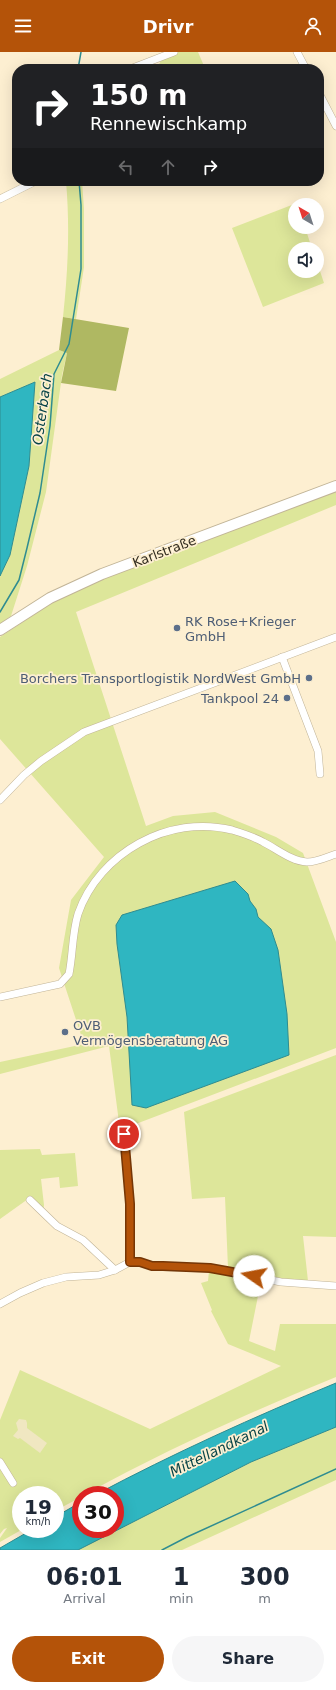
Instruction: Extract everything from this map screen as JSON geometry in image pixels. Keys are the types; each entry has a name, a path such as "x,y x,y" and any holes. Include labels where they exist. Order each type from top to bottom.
{"street":[{"path":"143,64 174,52"},
{"path":"298,52 304,64"},
{"path":"324,103 336,126"},
{"path":"0,199 26,186"},
{"name":"Karlstraße","path":"0,630 50,598 102,574 336,486"},
{"path":"0,800 24,775 41,761 84,732 336,637"},
{"path":"282,657 318,751 320,774"},
{"path":"0,997 60,984 65,980 69,974 74,928 79,913 89,893 106,869 117,858 132,846 149,838 166,832 202,826 232,830 250,836 300,861 316,861 336,854"},
{"path":"124,1134 130,1204 130,1262"},
{"path":"30,1200 57,1226 83,1240 115,1270"},
{"path":"0,1304 43,1282 66,1277 99,1275 115,1270 130,1262 140,1262 152,1266 210,1268 281,1282 336,1286"},
{"path":"0,1462 13,1483"}],"green space":[{"path":"178,52 198,52 203,64 159,64 162,58"},
{"path":"66,186 82,186 84,267 76,319 63,317 68,249"},
{"path":"288,206 288,234 307,234 310,242 288,242 288,278 322,278 324,283 263,307 232,228"},
{"path":"63,317 129,328 116,391 61,383 67,353 59,350"},
{"path":"59,350 67,353 62,375 46,492 27,566 11,616 0,624 0,576 10,555 29,466 35,382 0,397 0,379"},
{"path":"336,491 336,505 76,612 146,826 173,816 215,812 276,837 303,853 336,942 336,1048 120,1130 109,1046 0,1074 0,1062 84,1044 59,968 71,900 104,857 0,739 0,637 58,599 106,577"},
{"path":"336,1055 336,1237 303,1236 308,1281 293,1281 228,1268 225,1197 192,1199 184,1112"},
{"path":"40,1149 42,1155 75,1153 78,1186 60,1188 59,1177 41,1179 44,1205 43,1213 28,1199 0,1219 0,1150"},
{"path":"209,1271 261,1281 249,1341 275,1351 280,1324 336,1324 336,1377 177,1447 100,1486 72,1486 72,1502 64,1506 64,1486 12,1486 12,1535 0,1542 0,1538 7,1528 0,1534 0,1420 20,1370 150,1429 281,1366 228,1344 211,1311 212,1310 201,1283 208,1281"},
{"path":"336,1427 336,1480 182,1550 78,1550 102,1538 124,1538 124,1527 251,1462"}],"sand":[{"path":"19,1419 26,1420 27,1428 47,1443 40,1453 20,1438 18,1439 13,1436 18,1430 16,1423"}],"water":[{"path":"35,382 29,466 10,555 0,576 0,397"},
{"path":"235,881 248,894 250,901 256,909 258,917 271,929 278,950 287,1014 289,1055 146,1108 132,1105 127,1017 117,944 116,925 122,915"},
{"name":"Mittellandkanal","path":"336,1383 336,1427 251,1462 124,1527 124,1486 113,1486 214,1436"},
{"path":"72,1507 72,1538 102,1538 78,1550 0,1550 0,1548 17,1538 64,1538 64,1512"}],"waterway":[{"name":"Osterbach","path":"79,64 81,52"},
{"name":"Osterbach","path":"0,612 19,580 40,493 50,426 54,374 69,344 81,269 81,205 79,186"},
{"path":"162,1550 187,1537 336,1469"}],"place":[{"name":"RK Rose+Krieger GmbH","path":"177,628"},
{"name":"Borchers Transportlogistik NordWest GmbH","path":"309,678"},
{"name":"Tankpool 24","path":"287,698"},
{"name":"OVB Vermögensberatung AG","path":"65,1032"}],"route":[{"path":"124,1134 130,1204 130,1262 140,1262 152,1266 228,1270 254,1276"}]}
